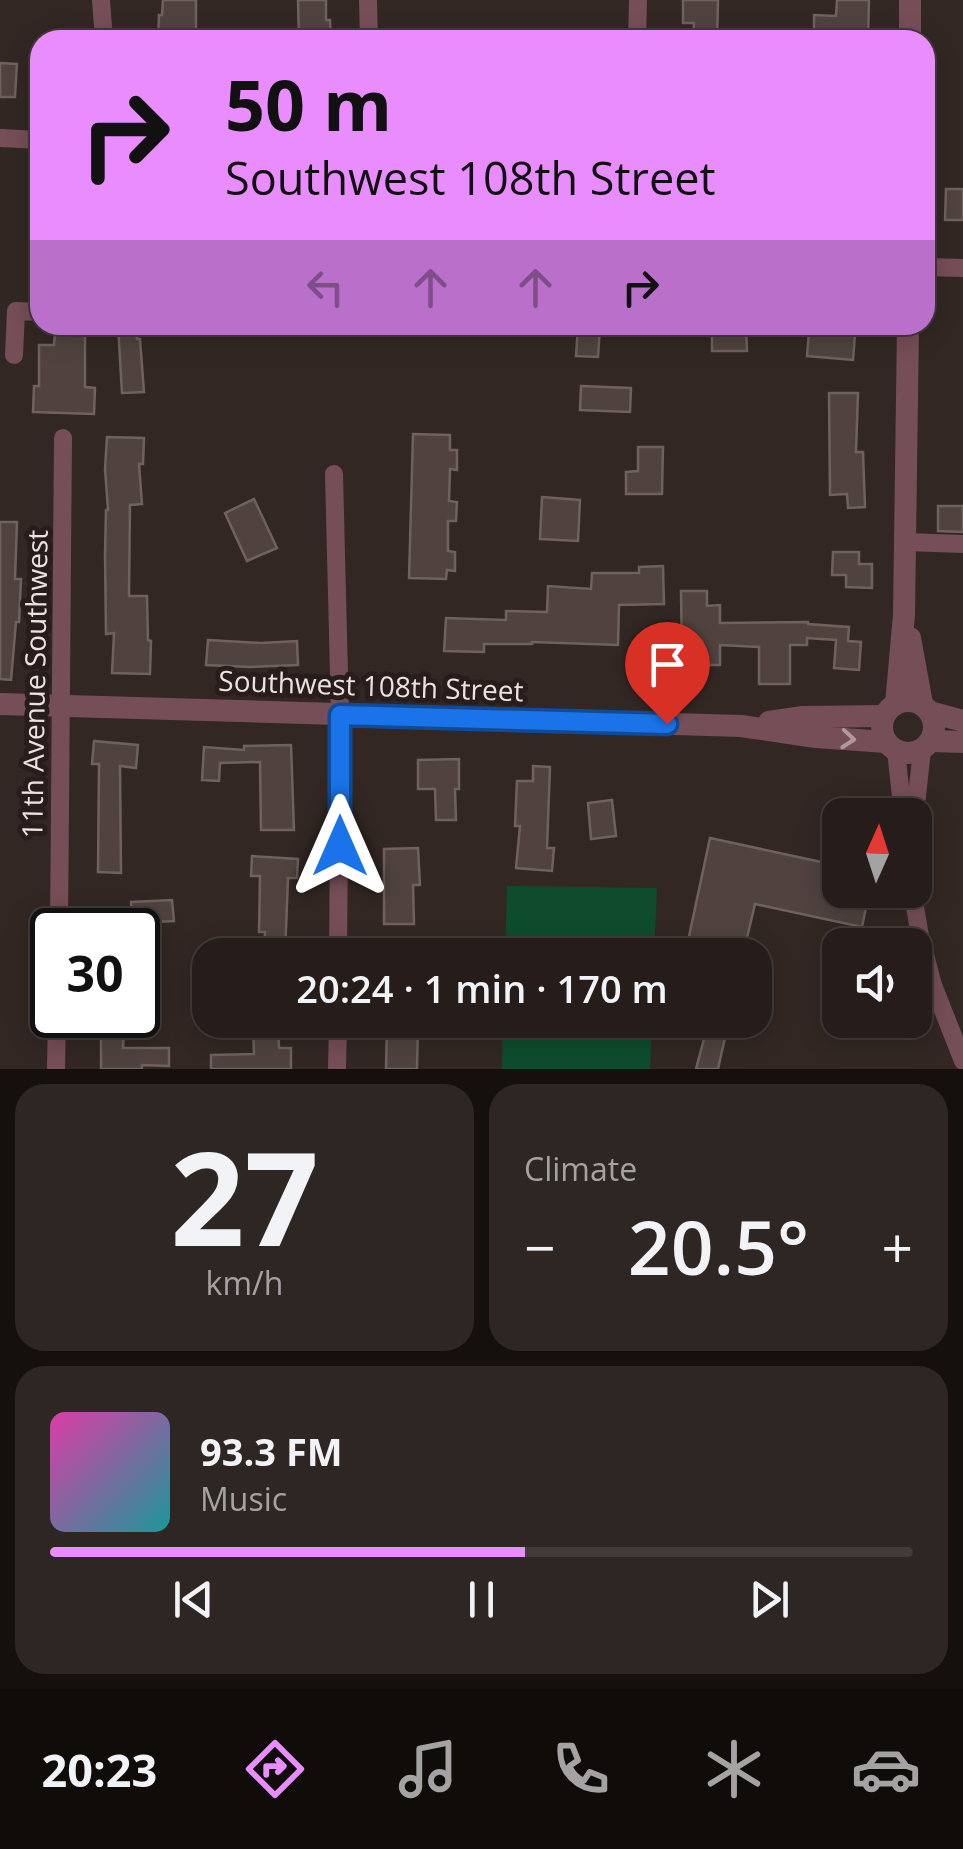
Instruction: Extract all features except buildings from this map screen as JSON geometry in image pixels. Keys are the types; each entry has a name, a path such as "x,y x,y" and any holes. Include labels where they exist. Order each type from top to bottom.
{"street":[{"path":"101,0 103,30"},
{"path":"368,0 369,30"},
{"path":"637,30 638,0"},
{"path":"910,0 910,30"},
{"path":"0,138 30,140"},
{"path":"935,268 963,268"},
{"path":"14,355 16,310 30,311"},
{"path":"900,798 891,747 882,730 890,710 904,615 908,335"},
{"name":"11th Avenue Southwest","path":"58,908 63,438"},
{"path":"334,474 340,715 338,938"},
{"path":"906,542 963,544"},
{"path":"904,615 926,708 935,727 926,746 917,798"},
{"path":"890,710 909,701 963,721"},
{"name":"Southwest 108th Street","path":"0,704 741,726 891,747"},
{"name":"Southwest 108th Street","path":"741,726 890,710"},
{"path":"891,747 909,754 926,746 963,742"},
{"path":"915,908 934,985 963,1060"},
{"path":"56,1069 57,1038"},
{"path":"337,1069 338,1038"}],"green space":[{"path":"507,886 657,888 655,938 505,938"},
{"path":"503,1038 651,1038 650,1069 502,1069"}],"route":[{"path":"340,846 340,715 667,724"}]}
